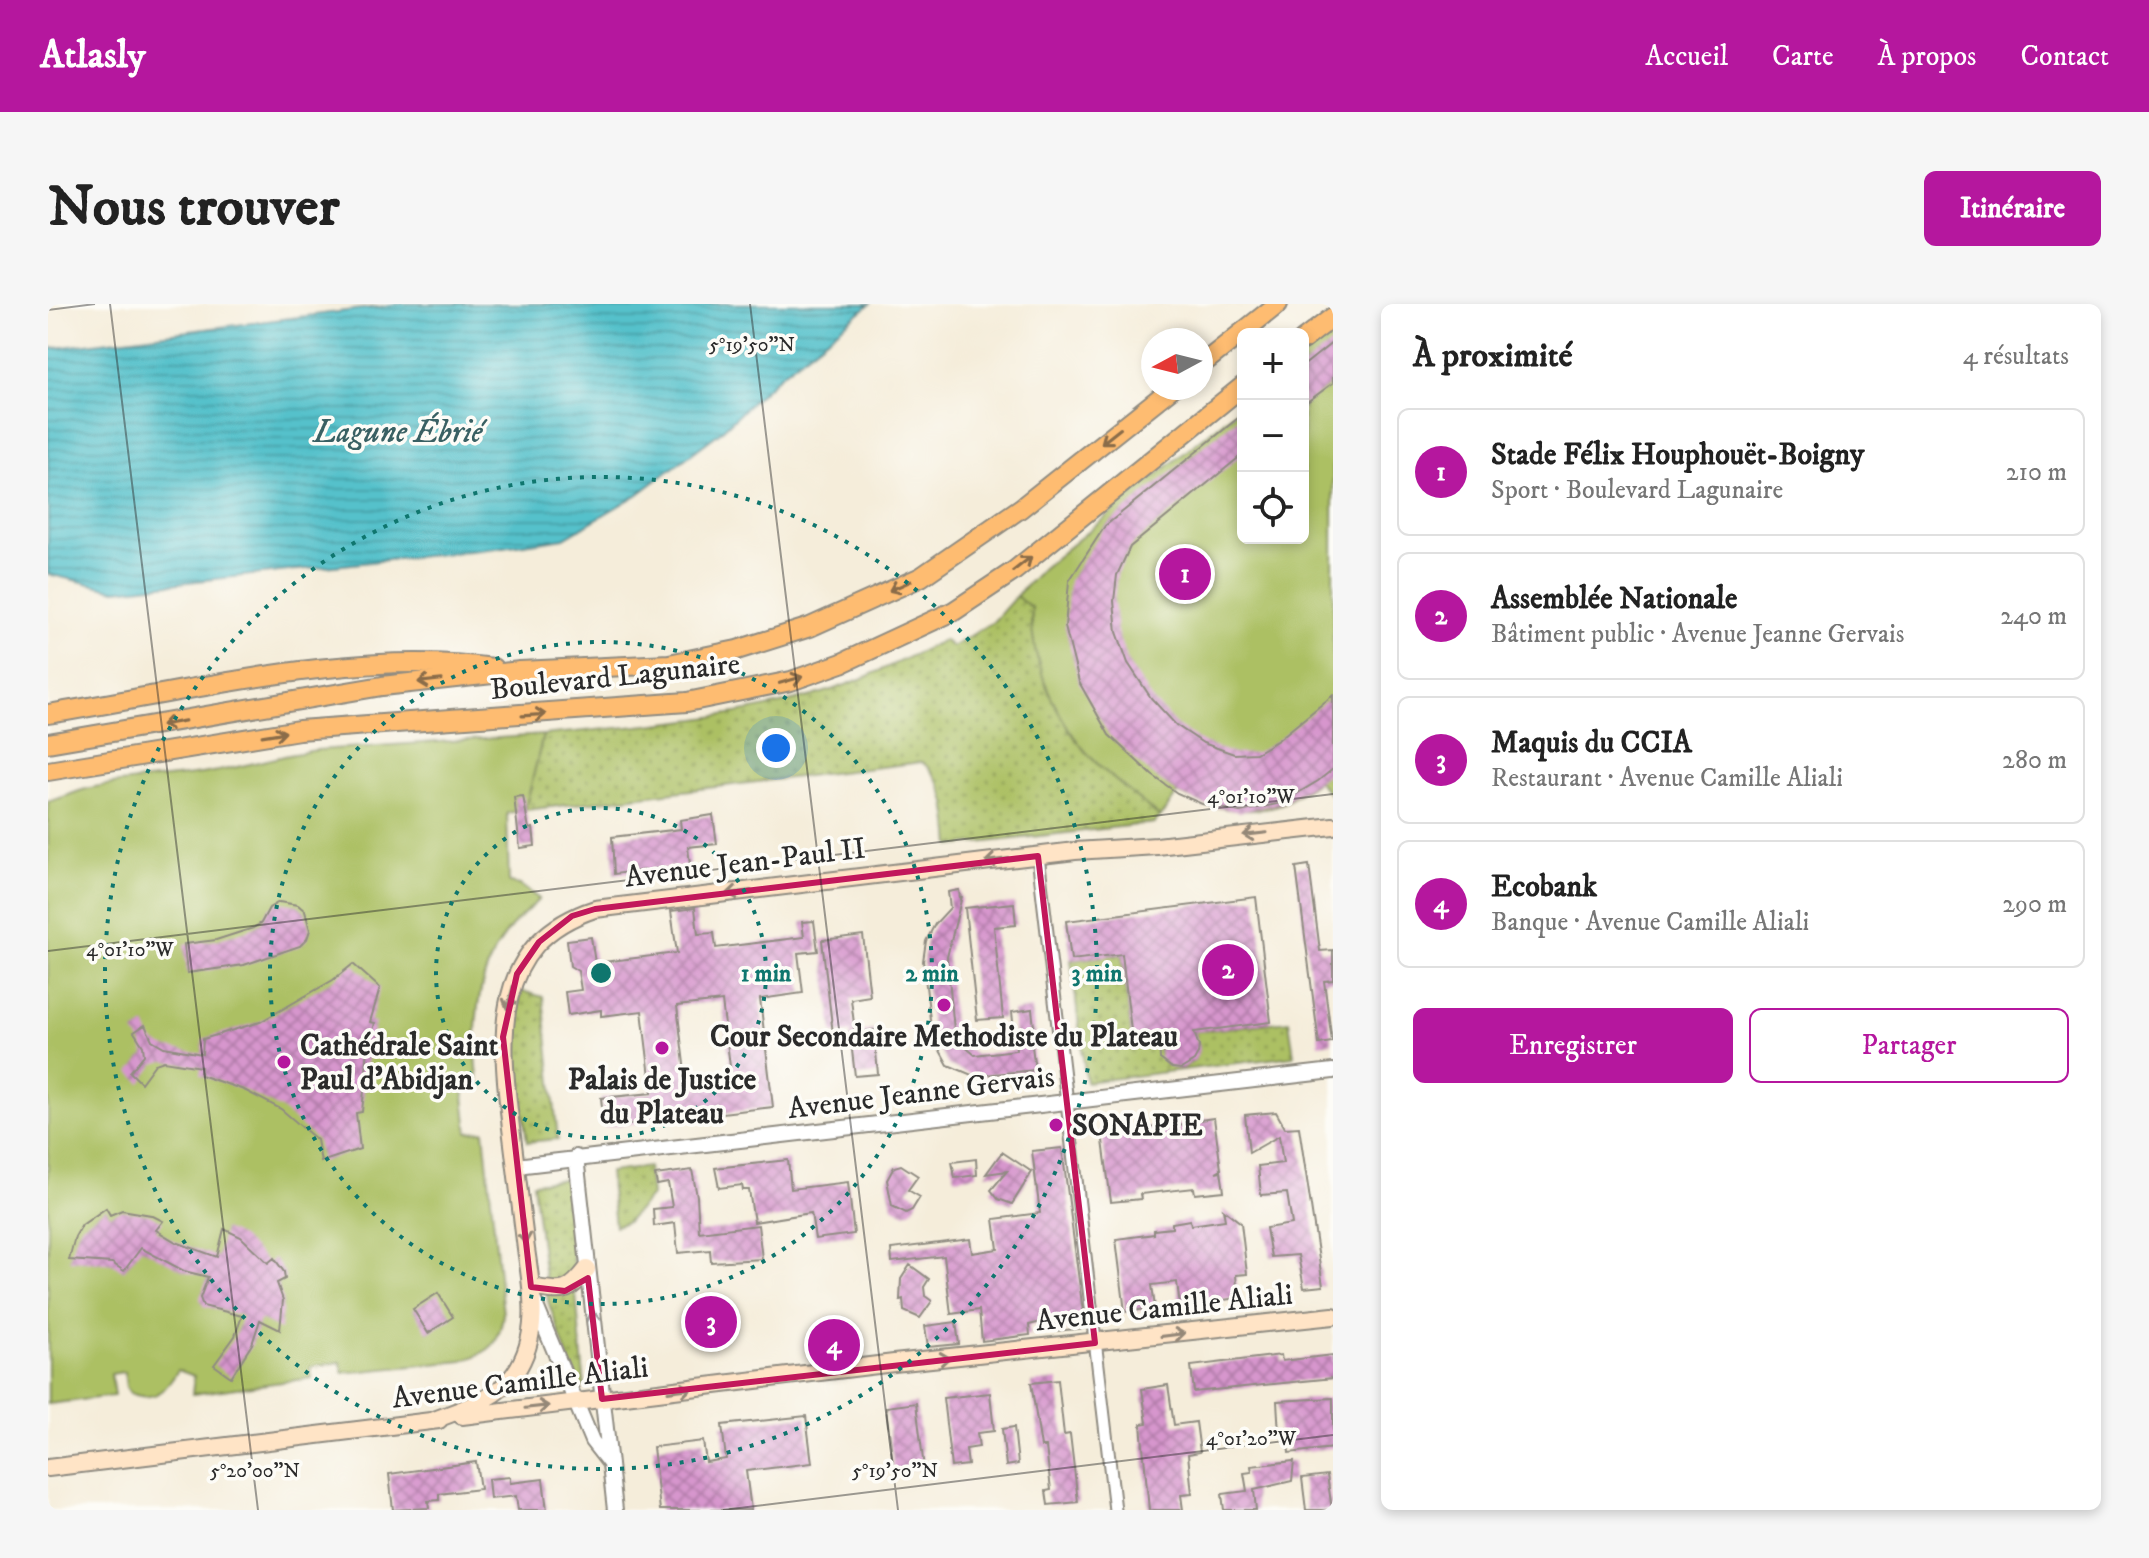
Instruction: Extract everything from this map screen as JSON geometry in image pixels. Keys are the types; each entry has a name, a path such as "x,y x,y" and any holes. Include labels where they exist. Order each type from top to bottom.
{"highway":[{"path":"1213,355 1278,304"},
{"path":"1309,335 1333,317"},
{"name":"Boulevard Lagunaire","path":"48,771 299,730 687,702 791,681 842,663 954,611 1014,571 1237,391"},
{"name":"Boulevard Lagunaire","path":"48,743 382,686 520,671 669,664 737,650 810,627 921,577 1021,508 1157,400"},
{"path":"57,713 272,676 366,665 452,662 520,671"},
{"path":"48,780 106,763"}],"main road":[{"name":"Avenue Jean-Paul II","path":"432,1421 483,1400 514,1375 530,1340 532,1293 508,1106 503,1025 523,962 539,942 572,916 595,909 1038,856 1333,826"},
{"path":"532,1293 565,1291 575,1285 587,1269"},
{"name":"Avenue Camille Aliali","path":"48,1468 894,1363 1333,1316"}],"street":[{"path":"1038,856 1115,1510"},
{"name":"Avenue Jeanne Gervais","path":"516,1166 1333,1071"},
{"path":"576,1157 615,1510"},
{"name":"Avenue Jean-Paul II","path":"532,1293 592,1441 611,1465"}],"highlighted area":[{"path":"1038,856 1095,1343 602,1399 588,1278 565,1291 531,1287 503,1037 517,974 539,942 572,916 595,909"}],"green space":[{"path":"1333,332 1333,797 1318,781 1286,802 1254,810 1228,809 1178,793 1160,817 1099,765 1070,731 1044,681 1034,645 1032,608 1016,596 1043,568 1237,410 1237,544 1309,544 1309,351"},
{"path":"1016,596 1032,608 1031,626 1117,781 1160,817 1154,823 951,846 946,800 938,780 922,762 525,810 543,735 703,718 816,695 872,674 944,640 952,647 993,622"},
{"path":"543,735 525,810 507,813 509,883 520,885 539,899 512,926 490,962 483,981 476,1023 479,1086 463,1087 468,1132 484,1131 503,1314 496,1340 481,1354 463,1361 343,1373 340,1362 310,1367 312,1378 192,1394 194,1376 178,1370 164,1389 146,1396 130,1393 124,1372 111,1374 114,1396 48,1404 48,801 90,788 207,773 317,750"},
{"path":"1122,954 1132,1039 1162,1036 1158,1051 1166,1065 1181,1069 1194,1061 1199,1046 1191,1032 1289,1021 1294,1056 1086,1082 1071,960"},
{"path":"522,991 543,997 558,1139 527,1142 516,1047"},
{"path":"648,1167 651,1196 627,1222 615,1226 609,1172"},
{"path":"565,1179 585,1386 577,1384 548,1301 533,1183"}],"water":[{"name":"Lagune Ébrié","path":"401,304 870,304 779,376 719,433 637,495 564,538 116,590 48,574 48,349"}],"building":[{"path":"1333,342 1333,383 1309,401 1309,400 1309,361"},
{"path":"1237,419 1237,459 1130,547 1117,575 1114,601 1117,632 1128,663 1151,698 1176,725 1203,743 1234,754 1256,753 1278,740 1333,695 1333,769 1281,803 1240,812 1202,804 1177,793 1152,775 1109,735 1079,682 1065,627 1069,581 1105,526"},
{"path":"523,796 535,846 520,848 514,797"},
{"path":"713,815 717,844 688,847 690,865 614,874 612,837 681,829 680,820"},
{"path":"1309,865 1320,951 1333,950 1333,980 1324,981 1332,1042 1319,1044 1296,867"},
{"path":"959,890 960,899 962,896 947,957 954,1030 963,1045 975,1055 1016,1050 1012,1012 1032,1009 1035,1037 1031,1038 1035,1070 974,1076 948,1065 932,1036 923,961 926,941 935,924 950,908 948,892"},
{"path":"1256,897 1271,1022 1194,1032 1199,1046 1198,1054 1194,1061 1181,1069 1172,1068 1160,1059 1159,1036 1132,1039 1122,954 1071,960 1066,921"},
{"path":"279,902 298,905 305,911 310,930 300,946 244,965 187,973 184,944 216,940 253,928 261,923 269,908"},
{"path":"1014,903 1016,925 994,927 1003,1018 977,1020 965,908"},
{"path":"695,908 698,934 714,933 716,948 804,937 802,922 814,921 818,951 798,953 803,993 760,999 773,1107 604,1127 601,1098 652,1093 642,1011 601,1016 601,1010 568,1015 565,992 581,990 578,971 570,966 567,940 591,937 595,963 677,953 671,911","holes":["722,1001 732,1083 687,1089 677,1006"]},
{"path":"863,935 870,996 851,999 855,1032 833,1034 822,940"},
{"name":"Cathédrale Saint Paul d'Abidjan","path":"353,964 380,988 370,1022 375,1023 368,1049 362,1112 356,1113 360,1149 321,1162 317,1140 281,1109 244,1090 200,1075 201,1067 164,1061 155,1064 141,1083 130,1072 144,1055 143,1046 134,1032 145,1025 152,1040 164,1047 202,1054 203,1039 260,1022 333,980"},
{"path":"874,1030 878,1074 855,1076 850,1033"},
{"path":"1276,1112 1285,1128 1299,1127 1323,1286 1304,1288 1298,1255 1271,1257 1266,1228 1292,1224 1287,1193 1261,1195 1258,1166 1283,1163 1279,1136 1249,1153 1245,1115"},
{"path":"1214,1118 1221,1169 1216,1172 1221,1171 1224,1191 1195,1194 1194,1188 1140,1194 1141,1199 1111,1202 1102,1133"},
{"path":"1062,1148 1085,1328 1055,1331 1053,1319 1029,1325 1030,1335 982,1341 979,1310 951,1314 944,1256 892,1262 891,1249 970,1239 972,1253 998,1249 994,1219 1040,1213 1032,1151"},
{"path":"1002,1152 1032,1172 1012,1204 998,1199 991,1190 1007,1171 986,1174"},
{"path":"976,1159 977,1175 955,1178 952,1162"},
{"path":"788,1160 791,1189 848,1182 854,1234 815,1239 811,1213 754,1222 749,1190 743,1190 742,1185 719,1188 715,1168"},
{"path":"901,1165 918,1176 908,1190 920,1197 912,1210 906,1213 892,1206 887,1180 894,1167"},
{"path":"692,1170 699,1232 758,1225 762,1259 711,1262 710,1250 678,1253 675,1223 654,1226 653,1209 672,1207 668,1183 657,1185 655,1175"},
{"path":"106,1208 110,1215 122,1210 151,1215 163,1221 156,1230 176,1242 217,1257 224,1229 241,1237 268,1263 274,1258 285,1279 277,1283 283,1300 280,1330 260,1320 252,1344 231,1377 214,1365 235,1336 242,1316 203,1306 200,1298 208,1277 184,1271 141,1248 124,1271 112,1263 69,1260 82,1225"},
{"path":"1223,1209 1241,1223 1247,1274 1236,1275 1238,1298 1180,1306 1177,1282 1152,1285 1155,1308 1125,1312 1116,1239 1154,1234 1154,1230 1172,1228 1172,1223 1190,1220 1191,1225 1225,1220"},
{"path":"910,1265 929,1279 924,1287 925,1296 932,1301 920,1318 904,1311 903,1299 900,1300 901,1279"},
{"path":"438,1293 453,1317 428,1333 413,1309"},
{"path":"956,1322 959,1344 928,1347 925,1326"},
{"path":"1281,1355 1282,1361 1333,1355 1333,1378 1194,1392 1191,1366"},
{"path":"1058,1380 1064,1435 1070,1434 1078,1502 1048,1505 1046,1491 1051,1490 1046,1447 1041,1447 1031,1383"},
{"path":"1168,1385 1174,1425 1196,1422 1200,1452 1188,1454 1192,1494 1181,1495 1183,1510 1149,1510 1141,1424 1147,1423 1142,1389"},
{"path":"990,1393 994,1431 977,1433 979,1447 966,1449 968,1465 951,1467 943,1398"},
{"path":"1333,1398 1333,1448 1289,1453 1287,1434 1279,1434 1277,1401"},
{"path":"916,1403 924,1468 894,1471 886,1407"},
{"path":"806,1416 812,1463 746,1471 751,1510 660,1510 653,1447 703,1441 706,1462 726,1459 722,1425"},
{"path":"1014,1427 1018,1464 1006,1466 1002,1429"},
{"path":"1294,1461 1292,1481 1254,1490 1256,1510 1224,1510 1222,1494 1247,1491 1244,1473 1252,1472 1251,1466"},
{"path":"476,1462 480,1489 439,1494 439,1500 428,1501 429,1508 393,1510 389,1474"},
{"path":"1327,1475 1332,1510 1306,1510 1302,1478"},
{"path":"510,1477 510,1483 543,1479 547,1510 518,1510 516,1496 490,1499 488,1479"}],"place":[{"name":"Stade Félix Houphouët-Boigny","path":"1185,574"},
{"name":"Assemblée Nationale","path":"1228,970"},
{"name":"Cour Secondaire Methodiste du Plateau","path":"944,1005"},
{"name":"Palais de Justice du Plateau","path":"662,1048"},
{"name":"Cathédrale Saint Paul d'Abidjan","path":"284,1062"},
{"name":"SONAPIE","path":"1056,1125"},
{"name":"Maquis du CCIA","path":"711,1322"},
{"name":"Ecobank","path":"834,1345"}]}
